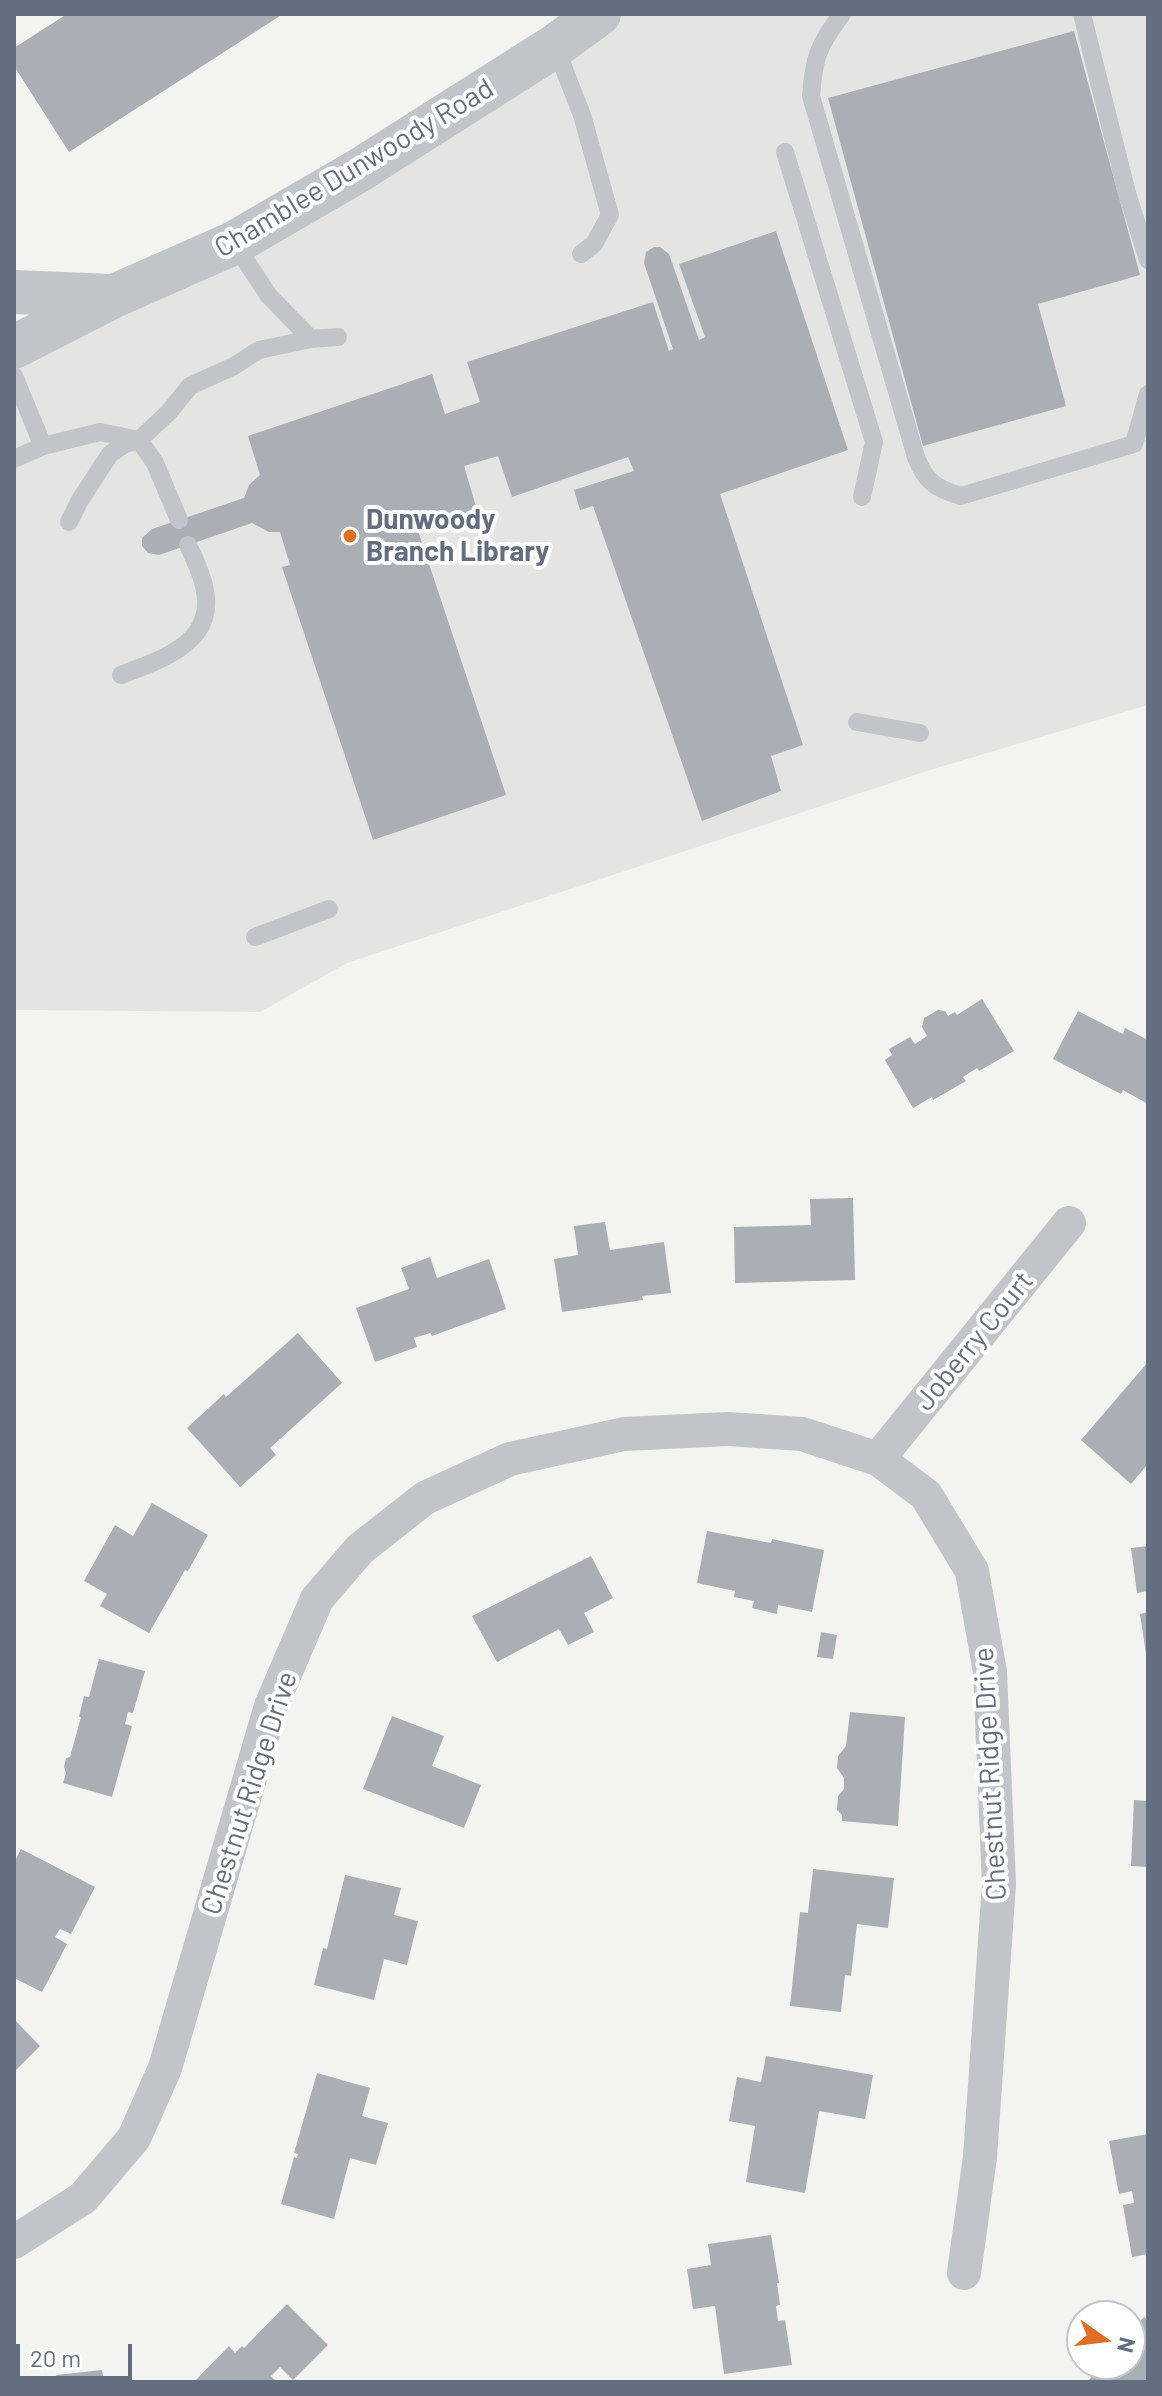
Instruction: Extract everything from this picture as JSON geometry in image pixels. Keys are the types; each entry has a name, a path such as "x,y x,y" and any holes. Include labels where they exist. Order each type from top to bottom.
{"street":[{"name":"Chamblee Dunwoody Road","path":"14,347 114,296 234,243 358,171 555,46 599,14"},
{"path":"14,292 114,296"},
{"name":"Joberry Court","path":"878,1459 1069,1223"},
{"name":"Chestnut Ridge Drive","path":"14,2242 83,2198 134,2138 165,2068 271,1706 317,1599 360,1549 425,1498 510,1459 624,1434 728,1429 802,1434 878,1459 926,1495 972,1571 990,1672 999,1884 980,2157 964,2273"}],"lane":[{"path":"842,14 822,41 813,65 811,96 911,443 923,474 943,491 961,496 1134,444 1148,394"},
{"path":"1082,14 1127,193 1148,260"},
{"path":"555,46 582,115 610,215 594,244 581,254"},
{"path":"785,152 874,442 862,497"},
{"path":"234,243 269,296 311,339"},
{"path":"69,522 86,489 110,454 125,444 139,440 169,412 190,386 234,366 259,350 311,339 338,337"},
{"path":"14,376 43,446"},
{"path":"14,459 43,446 100,432 139,440 155,463 179,520"},
{"path":"121,675 157,661 190,642 205,621 205,588 188,545"},
{"path":"857,722 920,733"},
{"path":"255,937 329,909"}],"shaded area":[{"path":"582,14 1148,14 1148,705 930,770 347,963 260,1012 14,1010 14,322 144,272"}],"building":[{"path":"67,14 283,14 69,152 14,66 14,48"},
{"path":"1074,31 1140,275 1038,304 1066,406 923,446 828,98"},
{"name":"Dunwoody Branch Library","path":"776,231 848,450 720,494 803,745 771,756 781,791 702,821 593,506 580,510 574,490 634,471 628,457 512,497 498,456 464,466 477,510 417,528 506,795 373,840 282,567 290,565 280,532 269,532 252,523 159,555 148,553 142,546 142,538 152,529 244,498 249,485 260,475 248,436 432,374 445,414 480,402 467,362 653,302 669,351 673,349 644,263 646,252 654,247 660,247 669,254 699,340 705,337 679,264"},
{"path":"982,999 1014,1051 979,1071 977,1068 963,1077 966,1081 913,1108 885,1060 892,1055 889,1049 910,1037 915,1044 927,1036 922,1027 924,1018 938,1010 945,1011 948,1016 955,1012 957,1015"},
{"path":"1078,1011 1123,1034 1125,1028 1148,1040 1148,1104 1123,1090 1121,1094 1053,1059"},
{"path":"853,1198 855,1280 735,1283 734,1227 811,1225 810,1199"},
{"path":"605,1222 610,1250 664,1242 671,1293 562,1312 554,1259 578,1255 574,1226"},
{"path":"430,1257 437,1278 489,1259 506,1309 432,1336 430,1333 414,1338 417,1347 375,1362 356,1308 409,1289 401,1268"},
{"path":"298,1333 342,1383 270,1448 276,1455 240,1487 187,1428"},
{"path":"1148,1362 1148,1464 1131,1484 1081,1440"},
{"path":"152,1503 208,1535 149,1633 100,1606 107,1594 84,1581 115,1525 133,1536"},
{"path":"707,1531 771,1543 772,1539 824,1550 812,1612 778,1605 777,1614 752,1608 754,1601 734,1597 735,1591 697,1583"},
{"path":"1148,1546 1148,1591 1137,1593 1131,1548"},
{"path":"591,1556 613,1598 584,1613 594,1632 568,1645 559,1629 497,1662 472,1616"},
{"path":"1148,1612 1148,1654 1146,1654 1140,1614"},
{"path":"821,1632 837,1635 833,1659 817,1657"},
{"path":"99,1659 145,1671 133,1713 128,1712 125,1724 132,1726 112,1797 63,1783 66,1758 70,1757 84,1696 89,1697"},
{"path":"850,1712 905,1717 898,1826 842,1821 842,1815 837,1810 838,1796 844,1789 844,1778 837,1768 838,1756 846,1746"},
{"path":"392,1716 444,1736 432,1766 481,1785 464,1828 363,1789"},
{"path":"1134,1800 1148,1801 1148,1867 1131,1866"},
{"path":"21,1849 95,1887 71,1934 60,1929 55,1937 67,1944 42,1992 14,1978 14,1863"},
{"path":"813,1869 894,1878 888,1928 857,1924 851,1976 845,1975 841,2012 790,2006 800,1912 808,1913"},
{"path":"345,1875 401,1888 394,1915 418,1921 407,1965 384,1959 374,2000 314,1985 323,1948 327,1949"},
{"path":"14,2019 40,2046 14,2072"},
{"path":"766,2056 873,2075 865,2119 819,2111 805,2193 746,2182 755,2126 729,2121 737,2077 761,2082"},
{"path":"317,2073 370,2088 362,2116 388,2123 376,2165 350,2158 334,2219 281,2204 294,2157 297,2158 298,2154 294,2153"},
{"path":"1148,2134 1148,2254 1132,2257 1123,2205 1134,2203 1132,2191 1119,2194 1109,2141"},
{"path":"771,2235 779,2283 778,2321 785,2320 792,2365 724,2374 715,2306 693,2309 687,2269 711,2265 708,2244"},
{"path":"287,2304 328,2345 293,2380 280,2367 271,2376 277,2382 194,2382 229,2346 235,2353 242,2346 244,2348"},
{"path":"1146,2319 1148,2382 1087,2382 1146,2380"},
{"path":"102,2370 104,2382 15,2382 49,2376 49,2380 57,2378 56,2375"}],"place":[{"name":"Dunwoody Branch Library","path":"350,536"}]}
